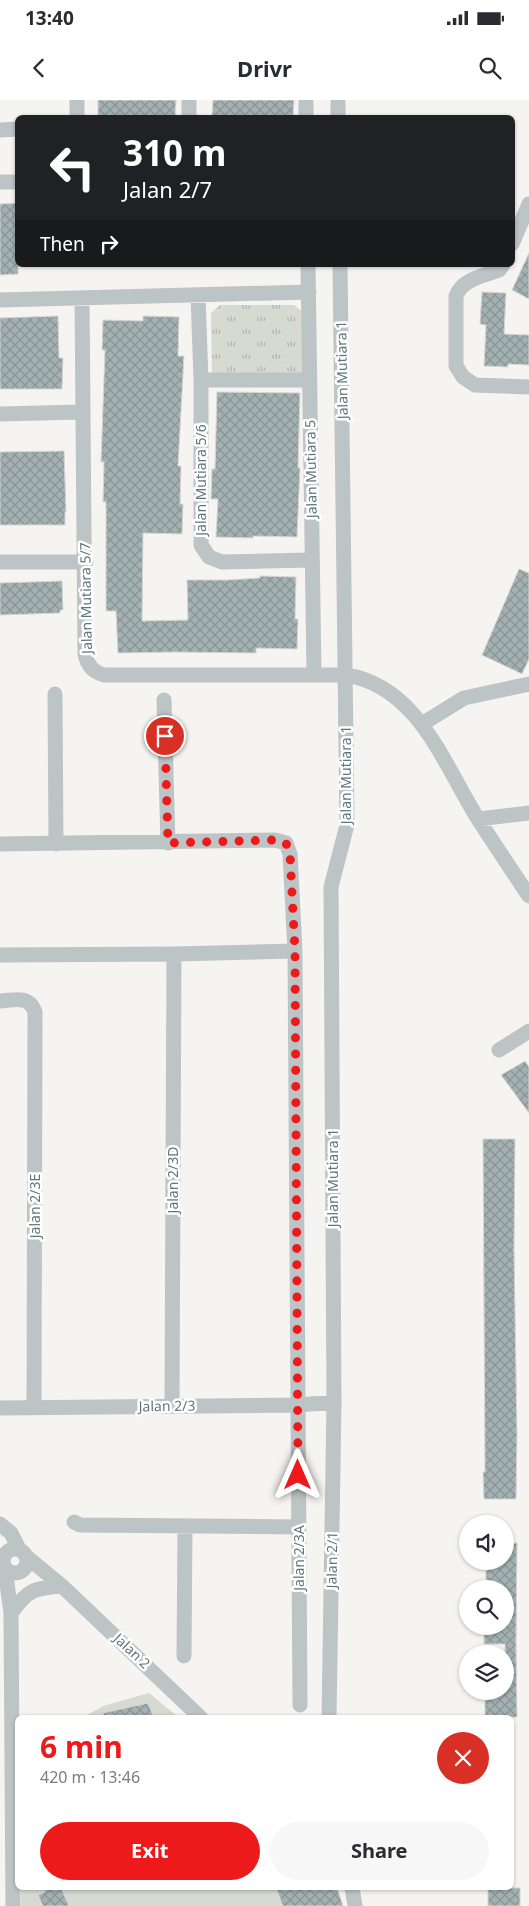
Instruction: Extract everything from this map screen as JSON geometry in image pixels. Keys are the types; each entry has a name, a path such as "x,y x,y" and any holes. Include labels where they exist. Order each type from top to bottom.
{"street":[{"path":"77,100 77,115"},
{"path":"189,100 190,115"},
{"path":"306,100 306,115"},
{"path":"338,100 338,115"},
{"path":"0,130 15,129"},
{"path":"0,182 15,182"},
{"path":"515,237 529,204"},
{"name":"Jalan Mutiara 5","path":"308,267 314,674"},
{"name":"Jalan Mutiara 1","path":"334,1402 331,887 347,825 340,267"},
{"path":"502,267 500,270 465,283 459,289 456,296 456,366 463,377 475,385 529,387"},
{"path":"0,300 309,292"},
{"name":"Jalan Mutiara 5/6","path":"198,296 202,380 201,545 209,556 222,562 312,560"},
{"name":"Jalan Mutiara 5/7","path":"82,298 82,412 86,562 85,654 88,665 100,674 346,675 361,677 386,689 397,697 422,724 478,819 529,896"},
{"path":"202,380 310,380"},
{"path":"0,414 82,412"},
{"path":"0,562 86,562"},
{"path":"422,724 464,698 529,684"},
{"path":"56,694 56,844"},
{"path":"0,844 168,843 164,700"},
{"path":"478,819 529,813"},
{"name":"Jalan 2/3A","path":"168,843 276,840 286,843 290,854 295,951 300,1705"},
{"path":"0,955 295,951"},
{"name":"Jalan 2/3D","path":"172,1406 174,954"},
{"name":"Jalan 2/3E","path":"0,1001 25,1000 32,1004 35,1012 34,1408"},
{"path":"499,1050 529,1032"},
{"name":"Jalan 2/3","path":"0,1408 298,1405 334,1402"},
{"name":"Jalan 2/1","path":"329,1715 334,1402"},
{"path":"74,1522 80,1525 299,1526"},
{"path":"0,1524 12,1533 13,1559 5,1718 13,1906"},
{"path":"184,1656 185,1526"},
{"name":"Jalan 2","path":"13,1559 62,1586 198,1715"},
{"path":"11,1613 23,1596 34,1590 62,1586"},
{"path":"352,1890 356,1906"}],"green space":[{"path":"220,305 294,305 304,313 303,373 212,374 211,313"},
{"path":"149,1693 176,1715 87,1715 103,1706"},
{"path":"21,1890 338,1890 343,1906 21,1906"}],"building":[{"path":"98,100 176,100 175,115 98,115"},
{"path":"213,100 294,100 293,115 212,115"},
{"path":"15,203 15,267 18,267 18,274 0,275 0,204"},
{"path":"529,253 529,299 512,290"},
{"path":"482,292 506,293 504,334 529,335 529,365 508,364 508,367 484,366 486,325 480,324"},
{"path":"58,316 59,358 63,358 62,389 0,389 0,318"},
{"path":"143,316 179,317 178,356 184,356 178,466 181,466 180,504 183,504 182,534 143,533 142,621 188,620 187,580 227,580 260,578 260,576 296,577 295,619 298,619 297,649 256,648 256,653 118,653 116,611 106,611 106,502 103,502 104,462 101,462 105,350 102,350 103,320 143,321"},
{"path":"217,392 300,393 298,468 300,468 297,537 216,537 218,499 211,499 212,469 215,469"},
{"path":"64,451 65,525 0,525 0,452"},
{"path":"519,569 529,573 529,659 522,674 482,655"},
{"path":"62,581 63,610 60,610 60,613 0,615 0,583"},
{"path":"525,1061 529,1067 529,1113 501,1075"},
{"path":"483,1139 515,1139 516,1499 484,1499"},
{"path":"514,1543 517,1543 517,1717 514,1717 514,1715 485,1715 485,1700 514,1700 514,1645 484,1644 484,1635 514,1635 514,1580 486,1580 486,1570 514,1570"},
{"path":"148,1703 153,1715 103,1715 103,1713"},
{"path":"514,1888 520,1888 520,1906 488,1906 488,1890 514,1890"},
{"path":"44,1890 62,1890 69,1906 43,1906 38,1895 45,1892"},
{"path":"277,1890 338,1890 343,1906 283,1906"}],"route":[{"path":"165,736 168,843 276,840 286,843 290,854 295,951 298,1475"}]}
